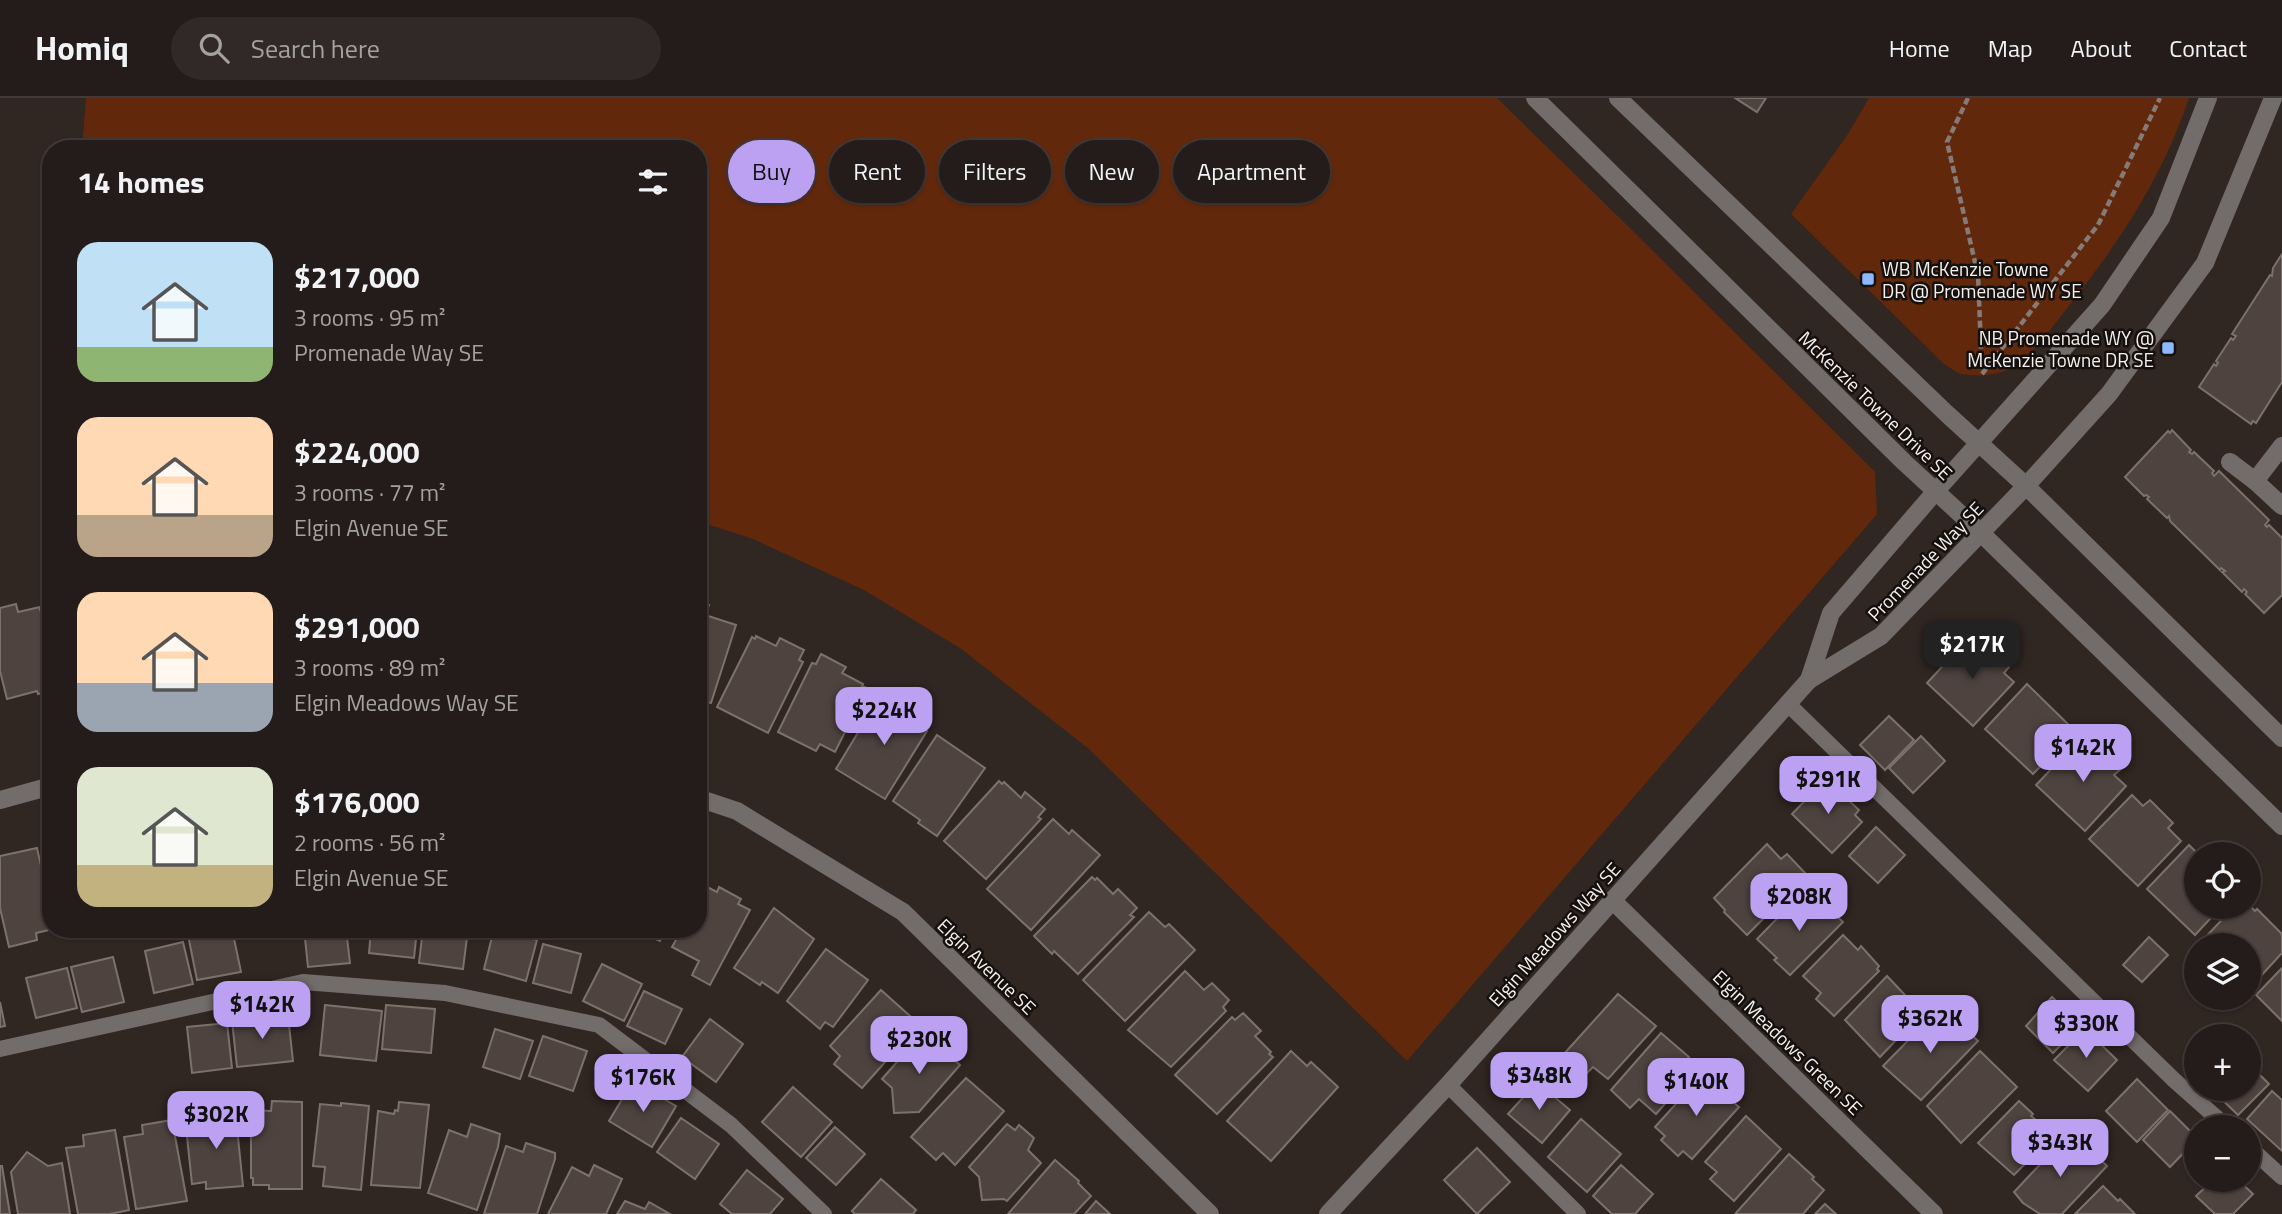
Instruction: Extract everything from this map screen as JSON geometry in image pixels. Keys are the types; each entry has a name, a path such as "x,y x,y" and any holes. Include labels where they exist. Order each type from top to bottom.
{"street":[{"name":"McKenzie Towne Drive SE","path":"1535,98 1935,492 1981,533 2282,826"},
{"path":"1618,98 2026,486 2282,738"},
{"name":"Promenade Way SE","path":"1809,680 1831,612 2102,305 2161,218 2208,98"},
{"name":"Promenade Way SE","path":"1809,680 1881,636 2026,486 2109,394 2205,263 2273,98"},
{"path":"2255,481 2282,446"},
{"path":"2230,463 2282,506"},
{"name":"Elgin Meadows Way SE","path":"1328,1214 1448,1085 1809,680"},
{"path":"0,800 42,788"},
{"name":"Elgin Avenue SE","path":"707,801 737,811 903,912 1210,1214"},
{"name":"Elgin Meadows Green SE","path":"1612,900 1934,1214"}],"lane":[{"path":"1787,703 2174,1080 2213,1115"},
{"path":"0,1049 303,982 445,992 599,1025 731,1125 824,1214"},
{"path":"1448,1085 1578,1214"},
{"path":"2261,1158 2282,1177"}],"path":[{"path":"1968,98 1947,142 1978,275 1982,374 2098,225 2160,98"}],"shaded area":[{"path":"86,98 1497,98 1875,472 1877,514 1407,1061 1089,749 960,648 864,590 753,539 707,524 707,140 83,140"},
{"path":"1869,98 2189,98 2166,156 2137,210 2084,286 2022,361 2003,371 1975,375 1960,373 1944,364 1791,214 1848,134"}],"building":[{"path":"1735,98 1766,98 1757,112"},
{"path":"2282,254 2282,382 2256,423 2253,421 2251,424 2199,387 2214,364 2216,366 2218,363 2216,361 2231,338 2233,340 2236,336 2232,334 2270,275 2272,276 2273,268"},
{"path":"2172,430 2191,450 2189,452 2194,452 2214,471 2214,476 2219,471 2269,520 2265,525 2269,525 2282,538 2282,595 2264,613 2245,594 2247,592 2244,589 2242,592 2222,572 2225,571 2221,568 2220,570 2170,521 2169,516 2167,518 2147,499 2149,497 2144,496 2125,477 2168,431 2170,433"},
{"path":"16,604 18,612 40,607 42,610 42,693 38,694 37,691 7,699 0,671 0,608"},
{"path":"707,616 736,625 711,703 707,702"},
{"path":"756,636 776,646 780,638 804,650 799,660 803,662 768,733 717,707 752,637 755,639"},
{"path":"1969,638 1979,648 1984,643 2009,667 2004,673 2014,682 1973,726 1927,683"},
{"path":"821,654 846,667 842,673 867,688 835,752 820,744 816,751 778,732 812,663 816,664"},
{"path":"2027,684 2075,731 2033,774 1985,729"},
{"path":"877,701 882,701 901,713 906,705 930,720 924,729 927,731 885,799 836,769"},
{"path":"1889,716 1914,740 1885,770 1860,745"},
{"path":"937,735 985,768 937,836 893,801"},
{"path":"1921,736 1945,761 1913,793 1889,768"},
{"path":"2078,741 2089,752 2096,745 2121,769 2114,775 2126,786 2085,831 2036,785"},
{"path":"1826,779 1859,810 1855,815 1862,822 1832,853 1792,814"},
{"path":"999,781 1002,784 1004,782 1021,798 1025,792 1045,809 1038,817 1041,819 986,879 944,841"},
{"path":"2132,795 2143,806 2150,800 2173,823 2168,828 2181,841 2138,886 2089,839"},
{"path":"1053,819 1069,834 1072,830 1100,855 1031,930 987,889"},
{"path":"1876,827 1905,855 1878,883 1849,856"},
{"path":"1767,844 1781,859 1787,854 1807,875 1747,935 1714,898"},
{"path":"37,848 42,870 42,932 36,933 37,940 9,947 0,908 0,856"},
{"path":"2184,850 2184,919 2210,919 2197,933 2193,933 2147,889"},
{"path":"1092,877 1095,880 1097,878 1113,894 1118,889 1137,908 1130,915 1134,917 1078,974 1034,936"},
{"path":"707,887 717,892 719,887 741,899 738,904 750,910 710,985 692,975 699,961 672,947 677,938 707,938"},
{"path":"1799,896 1814,911 1823,903 1843,922 1790,975 1757,939"},
{"path":"774,908 814,939 778,993 734,968"},
{"path":"1149,912 1165,927 1169,924 1195,950 1125,1021 1083,980"},
{"path":"2261,913 2281,933 2282,953 2261,976 2261,933 2209,933 2223,919 2261,919"},
{"path":"1843,935 1858,950 1861,946 1879,966 1879,971 1834,1016 1816,999 1821,993 1803,976"},
{"path":"2149,937 2168,955 2142,982 2123,965"},
{"path":"189,938 234,938 241,972 197,980"},
{"path":"305,938 347,938 350,963 308,967"},
{"path":"370,938 416,938 414,958 369,953"},
{"path":"422,938 467,938 463,969 419,963"},
{"path":"492,938 537,940 526,981 484,969"},
{"path":"183,942 193,984 154,993 145,951"},
{"path":"543,944 581,954 571,993 533,983"},
{"path":"826,949 868,980 833,1027 825,1022 820,1029 787,1001"},
{"path":"113,957 124,1002 82,1012 71,967"},
{"path":"602,964 642,984 624,1021 583,1001"},
{"path":"67,968 77,1008 36,1018 26,978"},
{"path":"2282,968 2282,1021 2261,1000 2261,990"},
{"path":"1185,971 1204,990 1212,983 1229,1000 1223,1007 1226,1011 1171,1067 1128,1030"},
{"path":"1887,976 1922,1013 1880,1057 1845,1020"},
{"path":"881,990 919,1024 862,1088 834,1064 840,1056 830,1046"},
{"path":"644,991 682,1009 665,1044 627,1026"},
{"path":"1618,994 1656,1026 1608,1079 1593,1067 1585,1075 1563,1055"},
{"path":"2052,997 2081,1025 2053,1053 2026,1026"},
{"path":"0,1002 5,1026 0,1027"},
{"path":"325,1005 382,1011 376,1061 320,1055"},
{"path":"386,1005 435,1009 431,1053 382,1049"},
{"path":"1243,1013 1261,1031 1255,1036 1273,1057 1217,1114 1175,1075 1232,1017 1235,1020"},
{"path":"1935,1013 1948,1027 1956,1019 1978,1041 1921,1100 1883,1066"},
{"path":"288,1016 293,1061 237,1067 232,1021"},
{"path":"710,1019 743,1044 716,1082 682,1057"},
{"path":"227,1023 232,1068 192,1073 187,1027"},
{"path":"495,1029 533,1041 520,1079 483,1067"},
{"path":"2085,1029 2117,1060 2088,1091 2054,1060"},
{"path":"1661,1033 1689,1057 1683,1063 1693,1072 1656,1114 1639,1099 1630,1108 1611,1090"},
{"path":"543,1036 587,1051 573,1091 529,1076"},
{"path":"919,1037 930,1046 933,1041 960,1065 919,1112 894,1113 892,1088 882,1079"},
{"path":"1291,1051 1307,1066 1311,1062 1338,1087 1271,1161 1227,1121"},
{"path":"1980,1051 2017,1087 1961,1143 1927,1106"},
{"path":"1702,1075 1739,1107 1692,1159 1683,1151 1678,1156 1661,1140 1665,1136 1655,1127"},
{"path":"2261,1076 2269,1084 2261,1092"},
{"path":"966,1078 1004,1111 955,1165 943,1153 936,1160 911,1137"},
{"path":"2137,1079 2168,1110 2137,1142 2106,1111"},
{"path":"633,1081 676,1106 652,1147 609,1121"},
{"path":"1537,1082 1570,1110 1542,1143 1508,1114"},
{"path":"793,1087 832,1122 801,1157 762,1122"},
{"path":"2272,1091 2282,1100 2282,1151 2261,1132 2261,1115 2251,1115"},
{"path":"272,1101 302,1102 302,1189 269,1189 269,1185 253,1185 251,1110 271,1111"},
{"path":"2019,1101 2033,1114 2031,1116 2054,1135 2014,1175 1978,1143"},
{"path":"2223,1101 2252,1101 2238,1115"},
{"path":"399,1102 429,1105 420,1188 371,1185 378,1111 394,1114 395,1110 398,1111"},
{"path":"341,1103 369,1106 361,1190 323,1186 325,1167 313,1166 320,1104 341,1106"},
{"path":"235,1108 243,1186 206,1189 206,1182 192,1184 186,1127 206,1125 204,1112"},
{"path":"2170,1111 2184,1125 2184,1152 2170,1167 2143,1140"},
{"path":"1746,1116 1781,1149 1734,1201 1710,1179 1717,1172 1705,1162"},
{"path":"681,1118 719,1144 695,1179 657,1152"},
{"path":"1581,1119 1621,1154 1587,1192 1548,1157"},
{"path":"172,1120 187,1201 136,1209 124,1137 143,1134 142,1125"},
{"path":"471,1124 500,1134 477,1210 428,1193 449,1130 467,1137"},
{"path":"1007,1124 1015,1130 1019,1125 1034,1138 1028,1150 1041,1163 1007,1201 982,1200 979,1177 969,1167"},
{"path":"835,1127 865,1154 836,1185 806,1158"},
{"path":"115,1130 129,1210 110,1214 78,1214 66,1148 84,1146 83,1135"},
{"path":"2064,1139 2077,1151 2084,1144 2107,1166 2062,1214 2040,1214 2023,1203 2014,1192"},
{"path":"526,1143 555,1153 537,1214 484,1214 506,1146 523,1152"},
{"path":"1477,1148 1510,1182 1477,1214 1444,1180"},
{"path":"27,1152 48,1166 62,1163 70,1214 18,1214 11,1172"},
{"path":"1789,1154 1824,1190 1803,1214 1735,1214"},
{"path":"1055,1160 1079,1181 1091,1196 1074,1214 1008,1214"},
{"path":"594,1165 622,1179 606,1214 548,1214 572,1167 589,1176"},
{"path":"1621,1165 1653,1194 1635,1214 1612,1214 1593,1196"},
{"path":"2,1166 10,1214 0,1214"},
{"path":"747,1170 783,1199 770,1214 732,1214 720,1204"},
{"path":"881,1179 916,1210 913,1214 855,1214 852,1211"},
{"path":"2103,1186 2118,1201 2120,1199 2135,1214 2075,1214"},
{"path":"2200,1192 2253,1194 2233,1214 2215,1214 2196,1196"},
{"path":"625,1201 645,1209 649,1202 670,1214 617,1214"},
{"path":"1096,1201 1110,1214 1085,1214"},
{"path":"1825,1204 1836,1214 1815,1214"}],"place":[{"name":"WB McKenzie Towne DR @ Promenade WY SE","path":"1868,279"},
{"name":"NB Promenade WY @ McKenzie Towne DR SE","path":"2168,348"}]}
